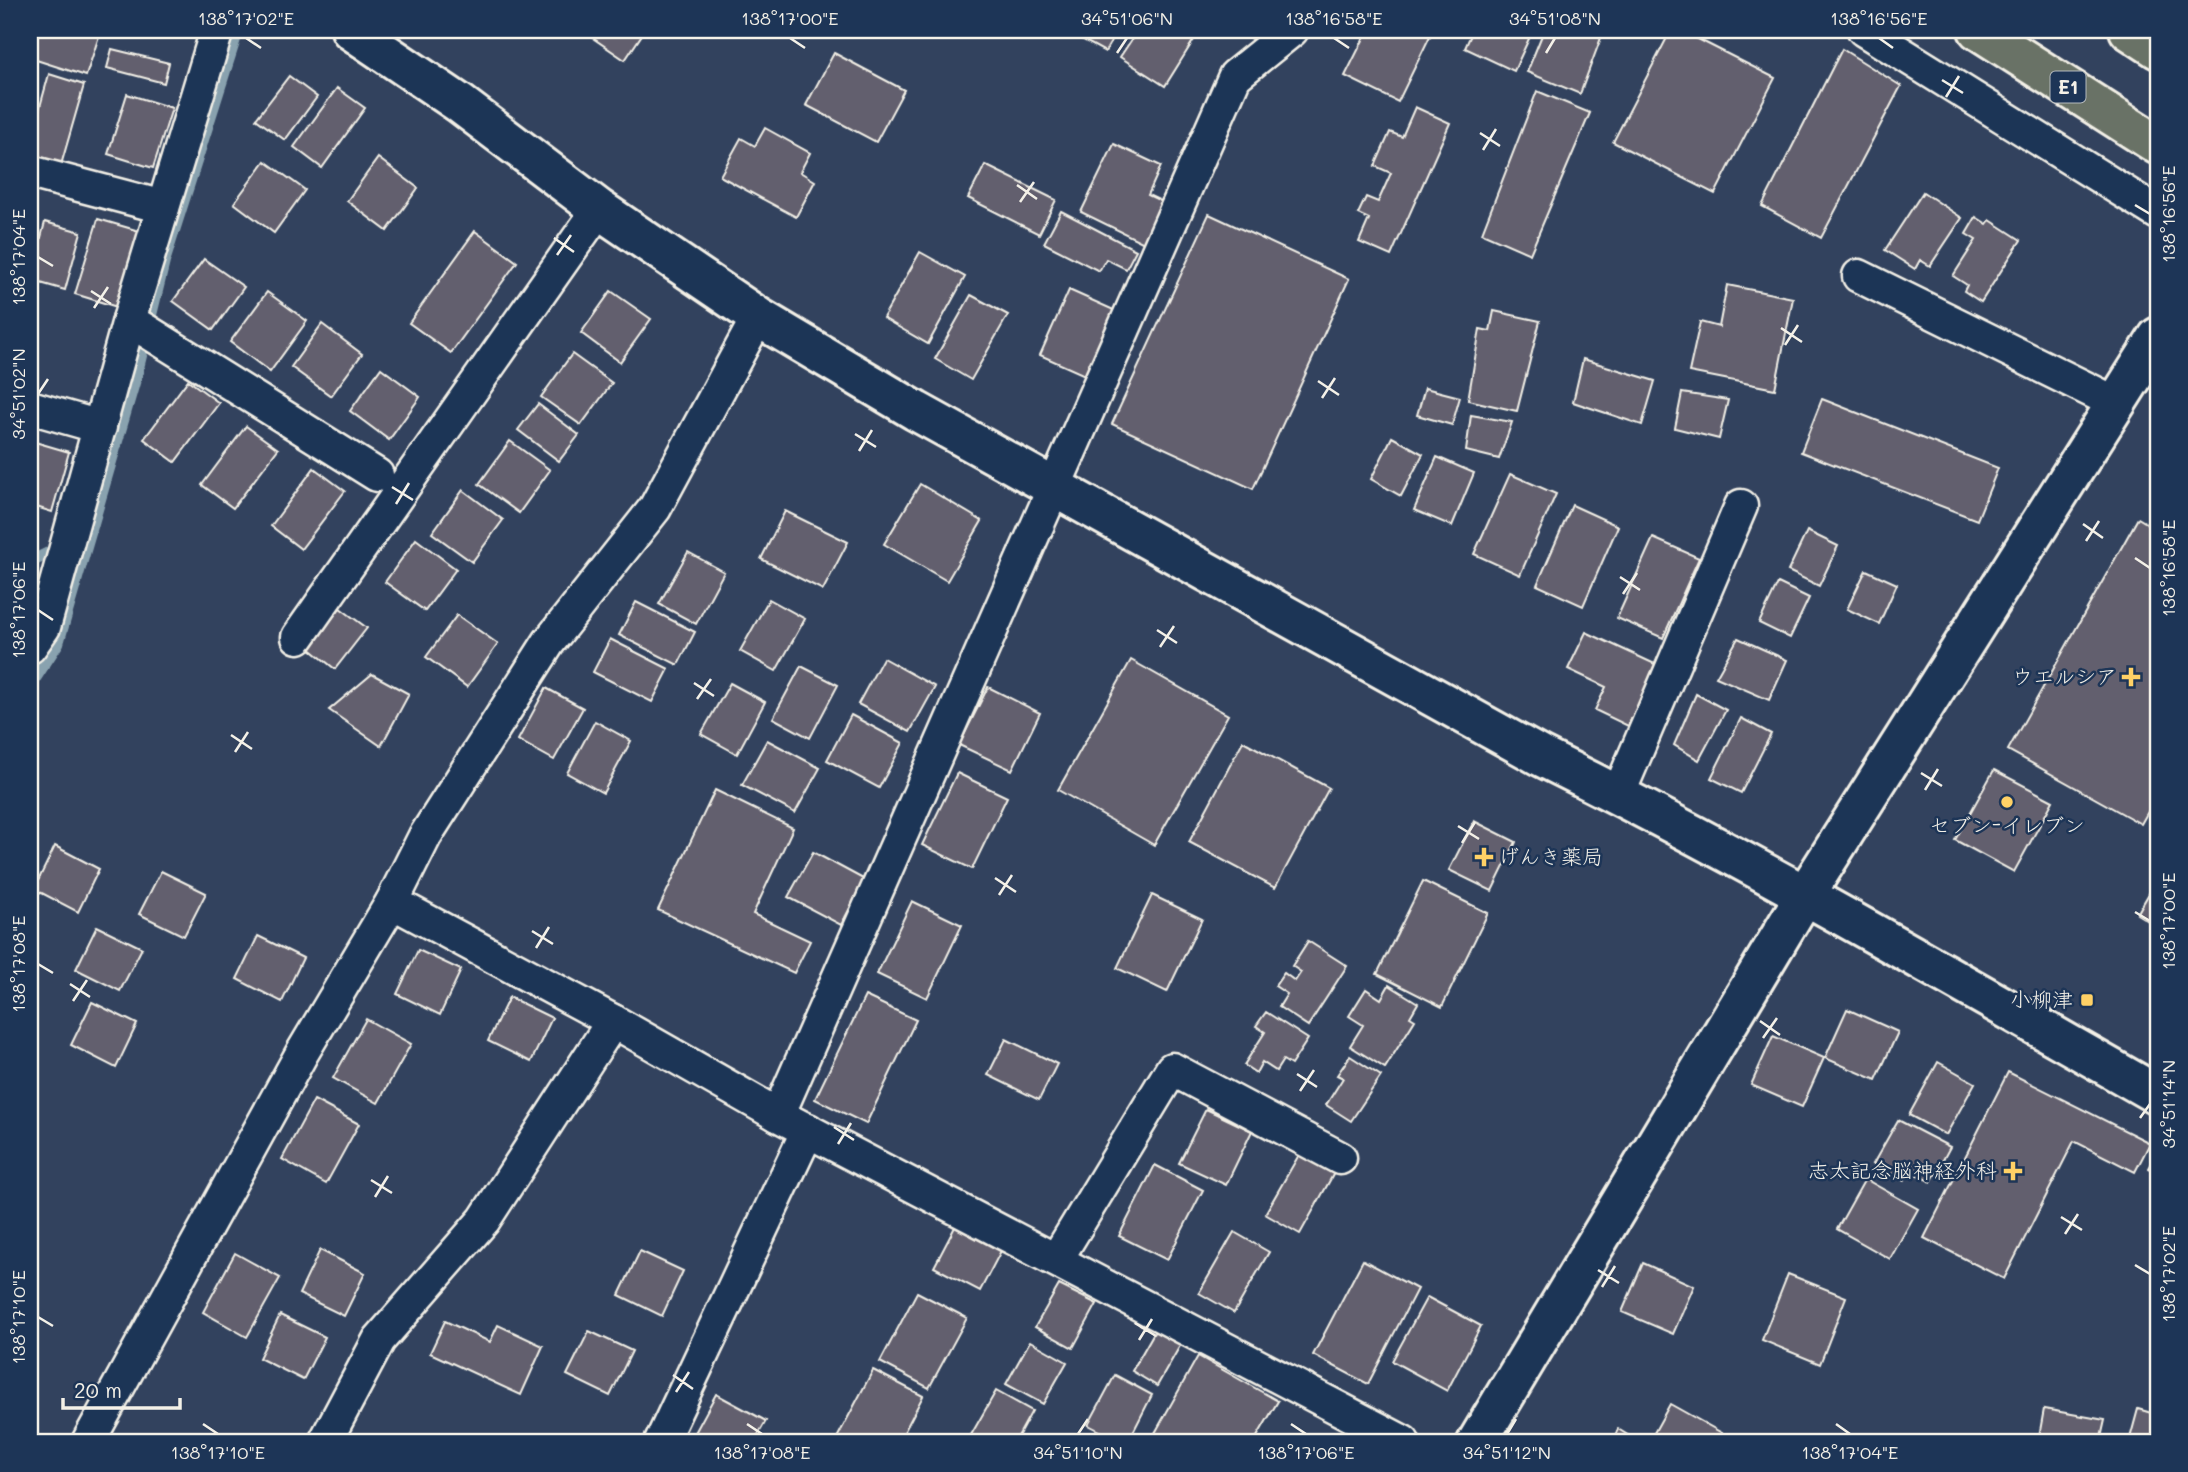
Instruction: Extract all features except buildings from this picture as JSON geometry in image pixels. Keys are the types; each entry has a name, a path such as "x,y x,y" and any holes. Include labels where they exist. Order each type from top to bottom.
{"highway":[{"name":"E1","path":"1978,30 2158,145"},
{"path":"2129,30 2158,50"}],"street":[{"path":"30,647 44,627 129,320 217,30"},
{"path":"351,30 459,103 599,209 758,317 916,411 1540,756 1805,895 2158,1095"},
{"path":"778,1115 1235,76 1292,30"},
{"path":"1864,30 2158,213"},
{"path":"30,172 163,207"},
{"path":"298,637 599,209"},
{"path":"1859,276 2116,403"},
{"path":"88,1442 302,1053 392,902 425,836 549,642 655,508 758,317"},
{"path":"129,320 377,475"},
{"path":"1477,1442 1805,895 2158,337"},
{"path":"30,407 100,427"},
{"path":"1618,795 1741,506"},
{"path":"392,902 613,1021 778,1115 1403,1442"},
{"path":"325,1442 379,1340 484,1220 613,1021"},
{"path":"1056,1261 1172,1069 1340,1158"},
{"path":"662,1442 808,1130"}],"waterway":[{"path":"30,686 58,643 136,376 164,262 238,30"},
{"path":"30,562 63,546"}],"place":[{"name":"ウエルシア","path":"2131,677"},
{"name":"セブン-イレブン","path":"2007,802"},
{"name":"げんき薬局","path":"1484,857"},
{"name":"小柳津","path":"2087,1000"},
{"name":"志太記念脳神経外科","path":"2013,1171"}]}
